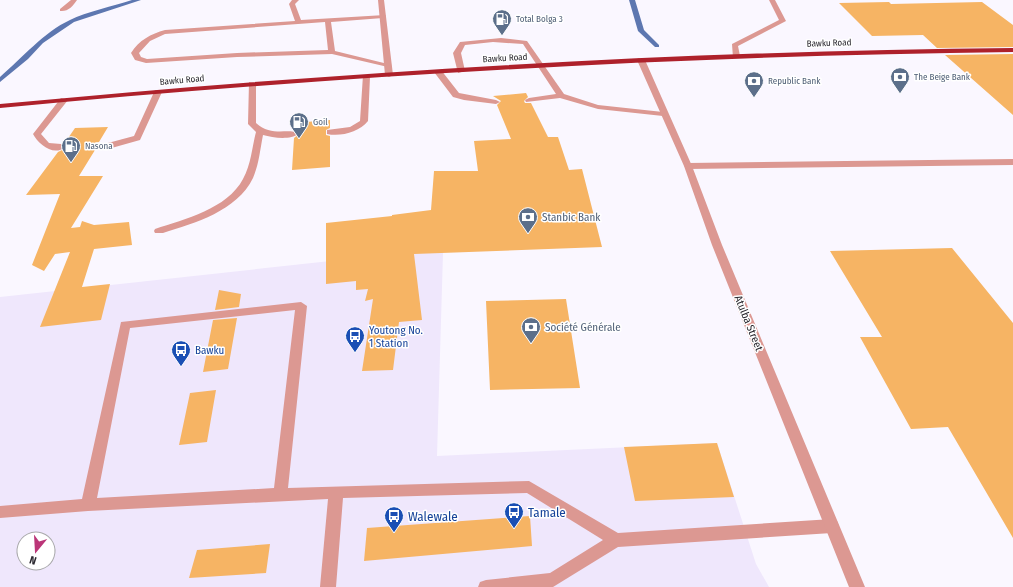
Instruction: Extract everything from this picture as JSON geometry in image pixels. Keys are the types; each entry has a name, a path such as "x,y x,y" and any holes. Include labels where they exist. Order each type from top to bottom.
{"highway":[{"name":"Bawku Road","path":"0,106 252,84 641,60 882,51 1013,50"}],"street":[{"path":"62,10 69,6 74,0"},
{"path":"296,0 292,4 299,23"},
{"path":"381,0 389,75"},
{"path":"736,56 734,45 783,21 772,0"},
{"path":"383,16 165,32 154,35 137,48 135,53 138,58 146,61 237,55 332,52 388,64"},
{"path":"328,21 332,52"},
{"path":"461,71 457,53 462,43 474,40 525,42 561,96"},
{"name":"Atulba Street","path":"641,60 663,114 688,166 717,245 857,587"},
{"path":"438,72 456,95 464,98 496,102"},
{"path":"330,132 352,130 360,127 364,121 366,77"},
{"path":"252,84 252,124 260,132 274,136 294,134"},
{"path":"97,146 108,146 137,138 158,92"},
{"path":"529,100 561,96 571,100 612,109 663,114"},
{"path":"61,147 48,147 40,141 37,134 64,100"},
{"path":"159,231 198,218 225,203 244,184 253,163 260,132"},
{"path":"688,166 1013,162"},
{"path":"88,505 125,325 301,306 280,494"},
{"path":"0,512 88,505 280,494 529,487 616,540"},
{"path":"328,587 336,492"},
{"path":"486,587 553,583 616,540 832,526"}],"shaded area":[{"path":"432,250 443,253 437,456 717,443 756,564 769,587 0,587 0,297"}],"building":[{"path":"889,2 891,4 982,2 1013,25 1013,47 937,48 923,35 872,36 839,3"},
{"path":"1013,54 1013,115 945,55"},
{"path":"526,93 528,97 524,101 525,103 531,103 548,137 558,137 569,170 582,169 602,247 414,254 422,320 399,322 393,370 362,371 373,299 365,301 368,289 356,290 356,281 326,284 326,223 431,210 434,171 478,171 474,141 511,139 497,105 501,101 493,96"},
{"path":"330,120 330,128 326,130 326,135 330,136 330,167 292,170 294,138 299,134 294,131 294,123"},
{"path":"108,127 99,142 93,143 92,148 95,150 79,176 103,176 71,228 80,227 82,221 94,225 129,222 132,245 94,249 82,287 110,284 101,320 40,327 70,252 55,254 44,271 32,265 60,194 26,195 58,152 66,148 64,144 75,128"},
{"path":"952,248 1013,323 1013,538 948,427 911,429 860,337 882,337 830,251"},
{"path":"219,290 241,294 239,307 215,310"},
{"name":"Société Générale","path":"566,299 580,388 490,390 486,301"},
{"path":"237,318 228,369 203,372 213,320"},
{"path":"216,390 207,442 179,445 190,393"},
{"path":"717,443 734,497 635,501 624,447"},
{"path":"530,516 532,546 364,561 367,528"},
{"path":"270,544 266,573 189,578 197,550"}],"waterway":[{"path":"0,80 26,58 41,42 72,21 138,0"},
{"path":"632,0 641,31 657,46"}],"place":[{"name":"Total Bolga 3","path":"502,36"},
{"name":"The Beige Bank","path":"900,94"},
{"name":"Republic Bank","path":"754,98"},
{"name":"Goil","path":"299,139"},
{"name":"Nasona","path":"71,163"},
{"name":"Stanbic Bank","path":"528,234"},
{"name":"Société Générale","path":"531,344"},
{"name":"Youtong No. 1 Station","path":"355,353"},
{"name":"Bawku","path":"181,367"},
{"name":"Tamale","path":"514,529"},
{"name":"Walewale","path":"394,533"}]}
